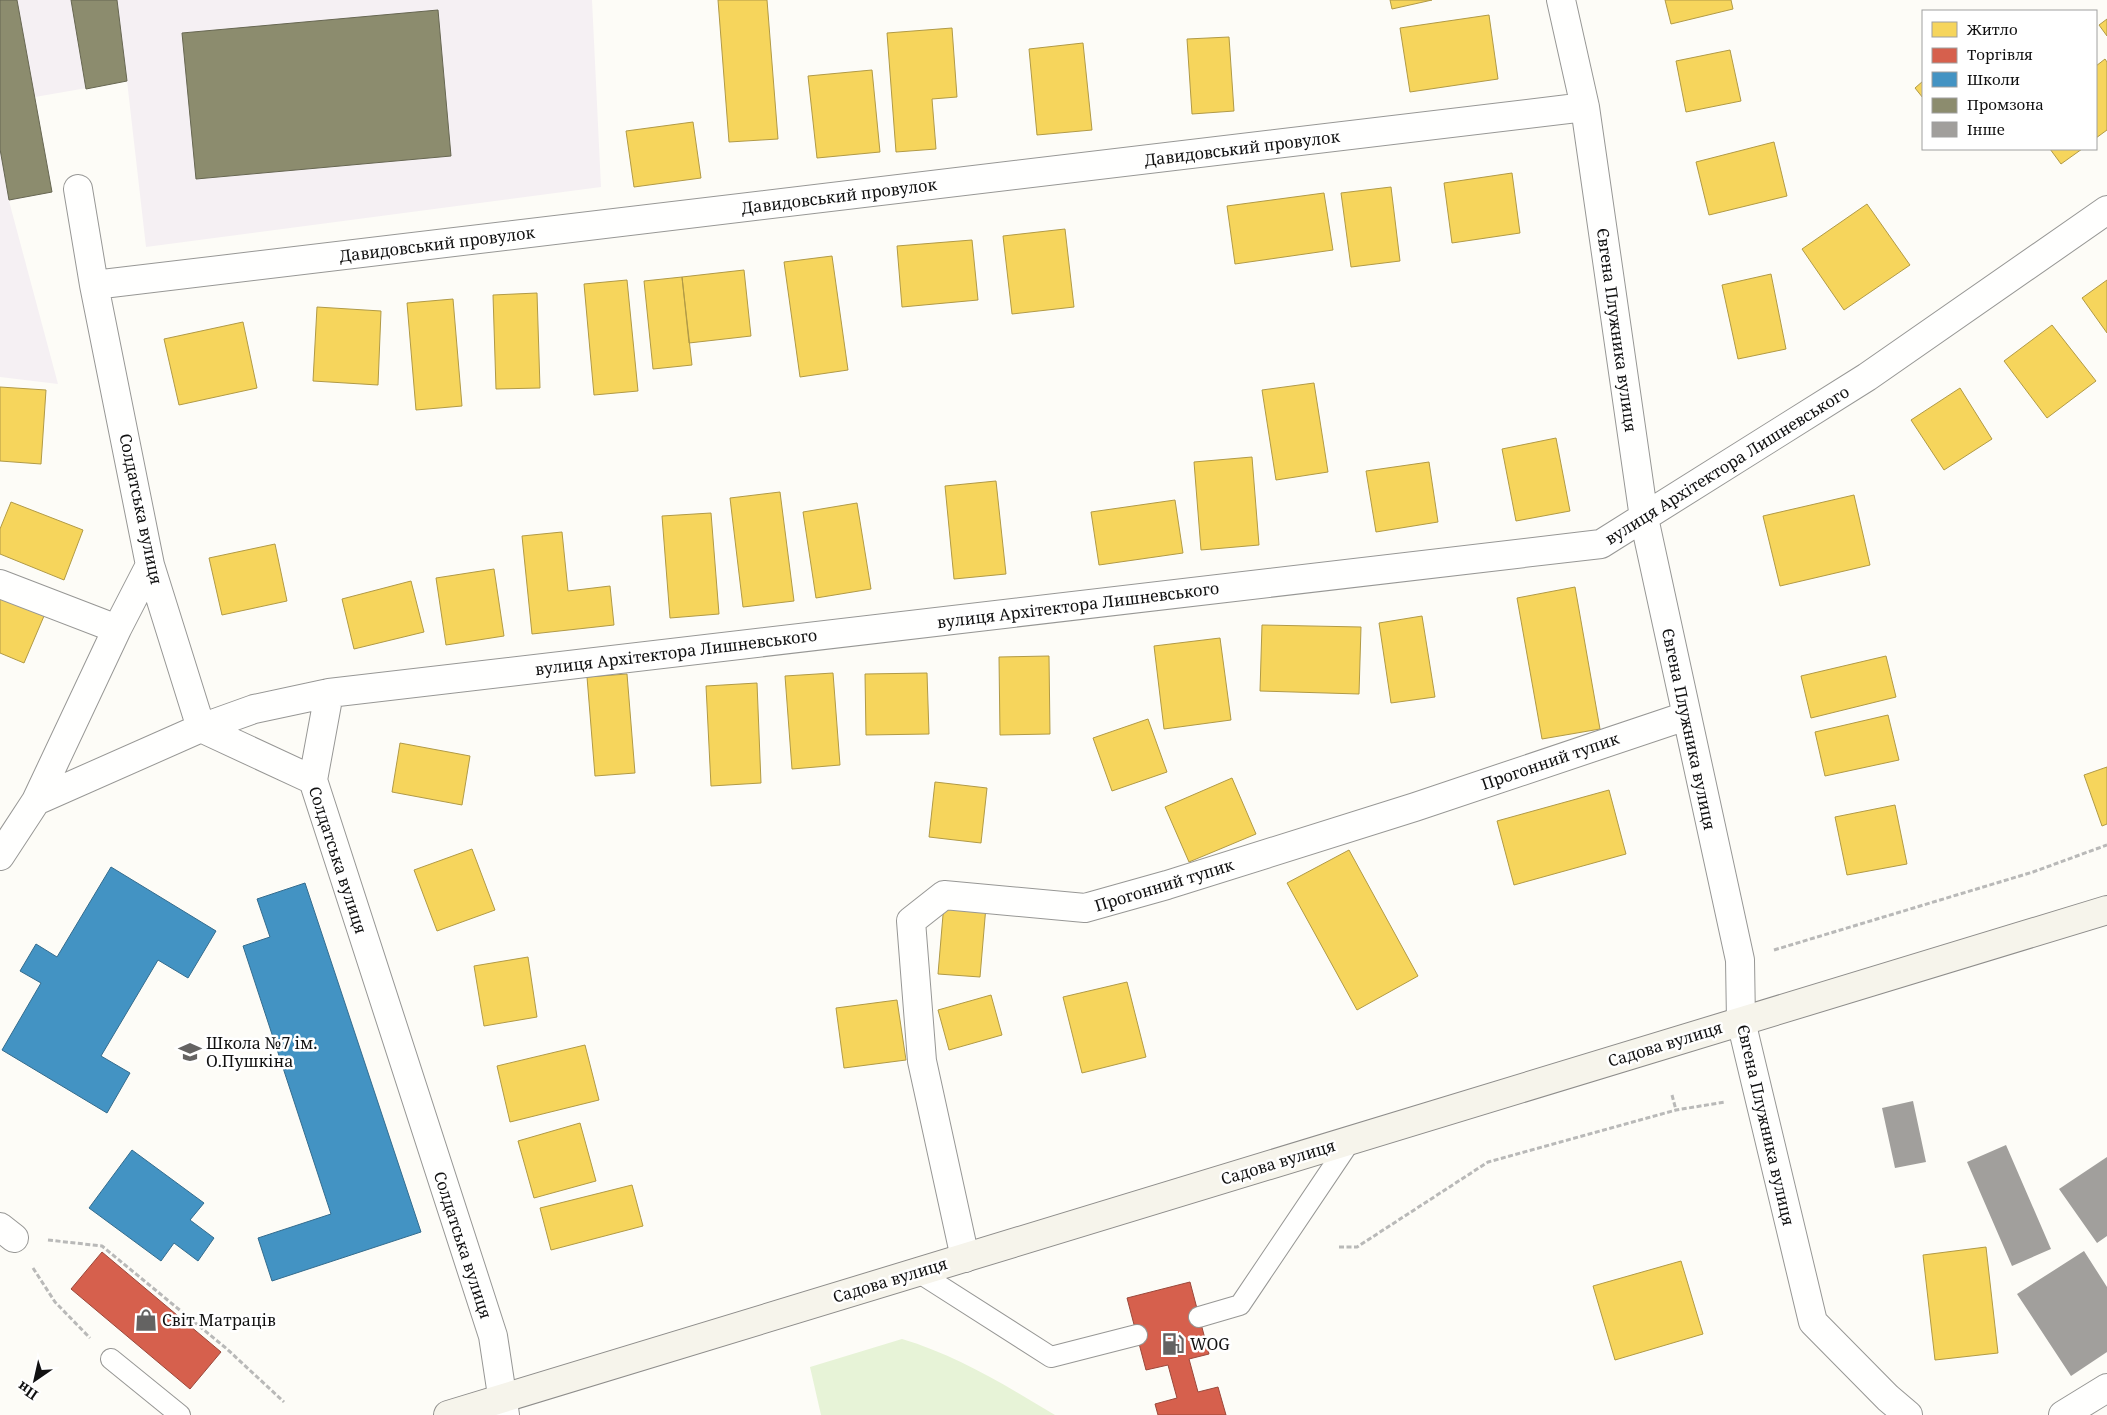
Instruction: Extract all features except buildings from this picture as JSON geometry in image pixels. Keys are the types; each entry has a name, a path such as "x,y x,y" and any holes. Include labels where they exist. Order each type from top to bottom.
{"main road":[{"name":"Садова вулиця","path":"448,1415 504,1407 918,1272 2107,910"}],"street":[{"name":"Євгена Плужника вулиця","path":"1561,0 1585,107 1644,518 1740,960 1741,1021 1813,1322 1888,1398 1908,1415"},
{"name":"Давидовський провулок","path":"94,285 1585,107"},
{"name":"Солдатська вулиця","path":"78,189 94,285 150,564 201,728 313,780 493,1336 504,1407"},
{"name":"вулиця Архітектора Лишневського","path":"36,801 201,728 254,709 329,693 1601,544 1867,377 2107,210"},
{"path":"0,856 36,801 117,629 150,564"},
{"path":"0,584 117,629"},
{"path":"313,780 329,693"},
{"name":"Прогонний тупик","path":"965,1258 922,1061 911,921 944,896 1086,908 1415,807 1686,716"},
{"path":"2062,1415 2107,1388"}],"lane":[{"path":"1199,1317 1240,1306 1351,1140"},
{"path":"918,1272 1051,1357 1137,1335"},
{"path":"111,1359 180,1415"}],"path":[{"path":"1740,960 2033,872 2107,845"},
{"path":"1672,1095 1676,1110"},
{"path":"1339,1247 1357,1247 1488,1162 1676,1110 1734,1101 1760,1101"},
{"path":"7,1233 55,1302 111,1359"},
{"path":"7,1233 102,1246 227,1349 284,1402"}],"shaded area":[{"path":"0,0 592,0 601,187 146,247 127,81 35,97 52,192 9,201 58,384 0,377"}],"green space":[{"path":"902,1339 961,1362 1000,1382 1055,1415 821,1415 810,1367"}],"place":[{"name":"Школа №7 ім. О.Пушкіна","path":"190,1052"},
{"name":"Світ Матраців","path":"146,1320"},
{"name":"WOG","path":"1173,1344"}]}
